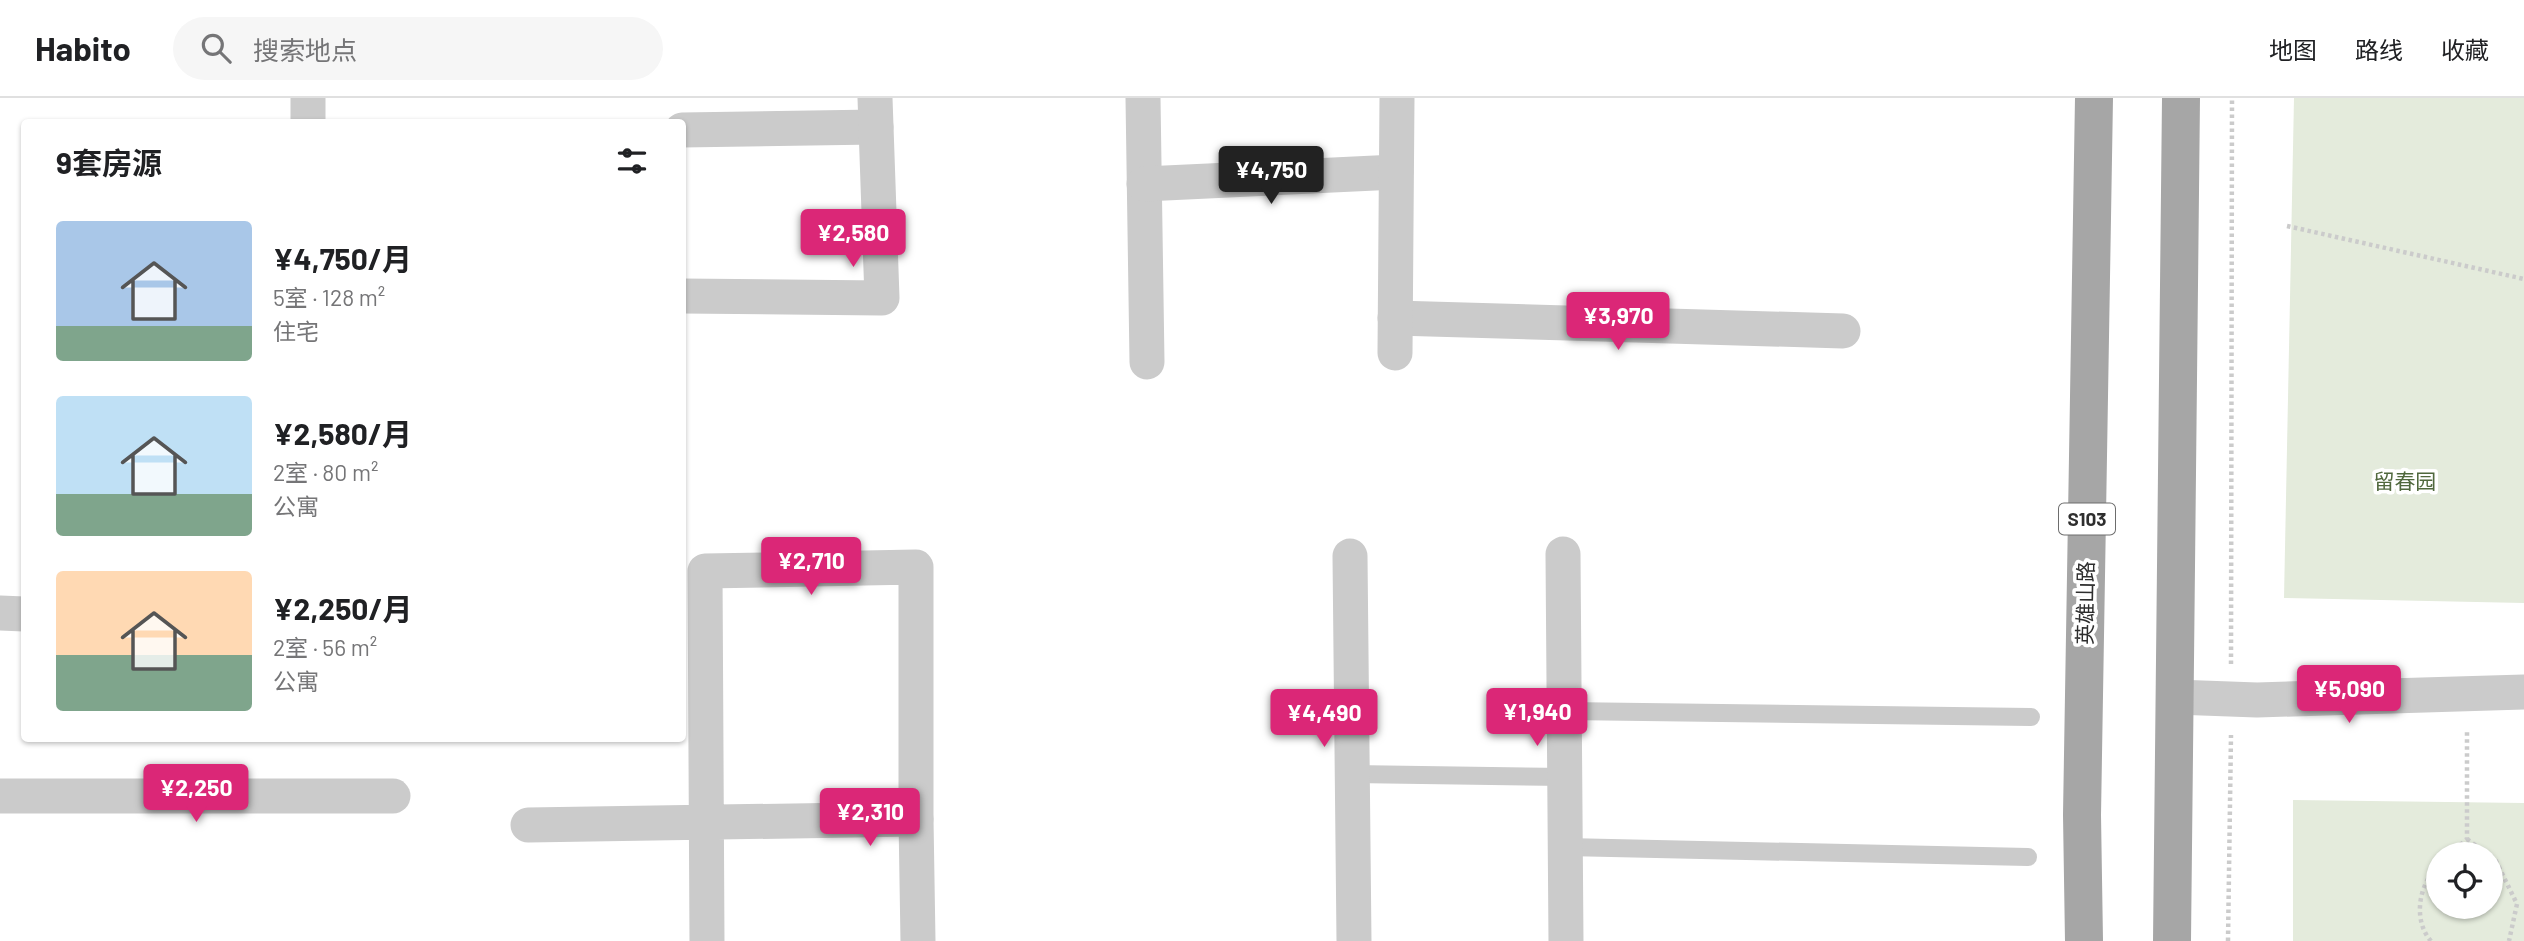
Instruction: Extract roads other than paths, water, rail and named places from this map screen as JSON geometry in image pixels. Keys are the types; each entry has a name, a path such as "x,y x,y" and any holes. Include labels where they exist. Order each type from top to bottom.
{"main road":[{"name":"英雄山路","path":"2084,941 2082,815 2094,98"},
{"path":"2172,941 2181,98"}],"street":[{"path":"308,98 308,119"},
{"path":"1143,98 1147,362"},
{"path":"1395,353 1396,98"},
{"path":"686,130 876,113 882,298 686,296"},
{"path":"1144,184 1396,172"},
{"path":"1395,318 1843,331"},
{"path":"1563,554 1566,941"},
{"path":"1350,556 1354,941"},
{"path":"707,941 705,571 916,567 918,941"},
{"path":"0,613 21,614"},
{"path":"2175,697 2231,700 2524,692"},
{"path":"0,796 393,796"},
{"path":"528,825 916,819"}],"lane":[{"path":"1565,710 2031,717"},
{"path":"1352,774 1566,777"},
{"path":"1566,847 2028,857"}],"park label":[{"name":"留春园","path":"2405,482"}]}
